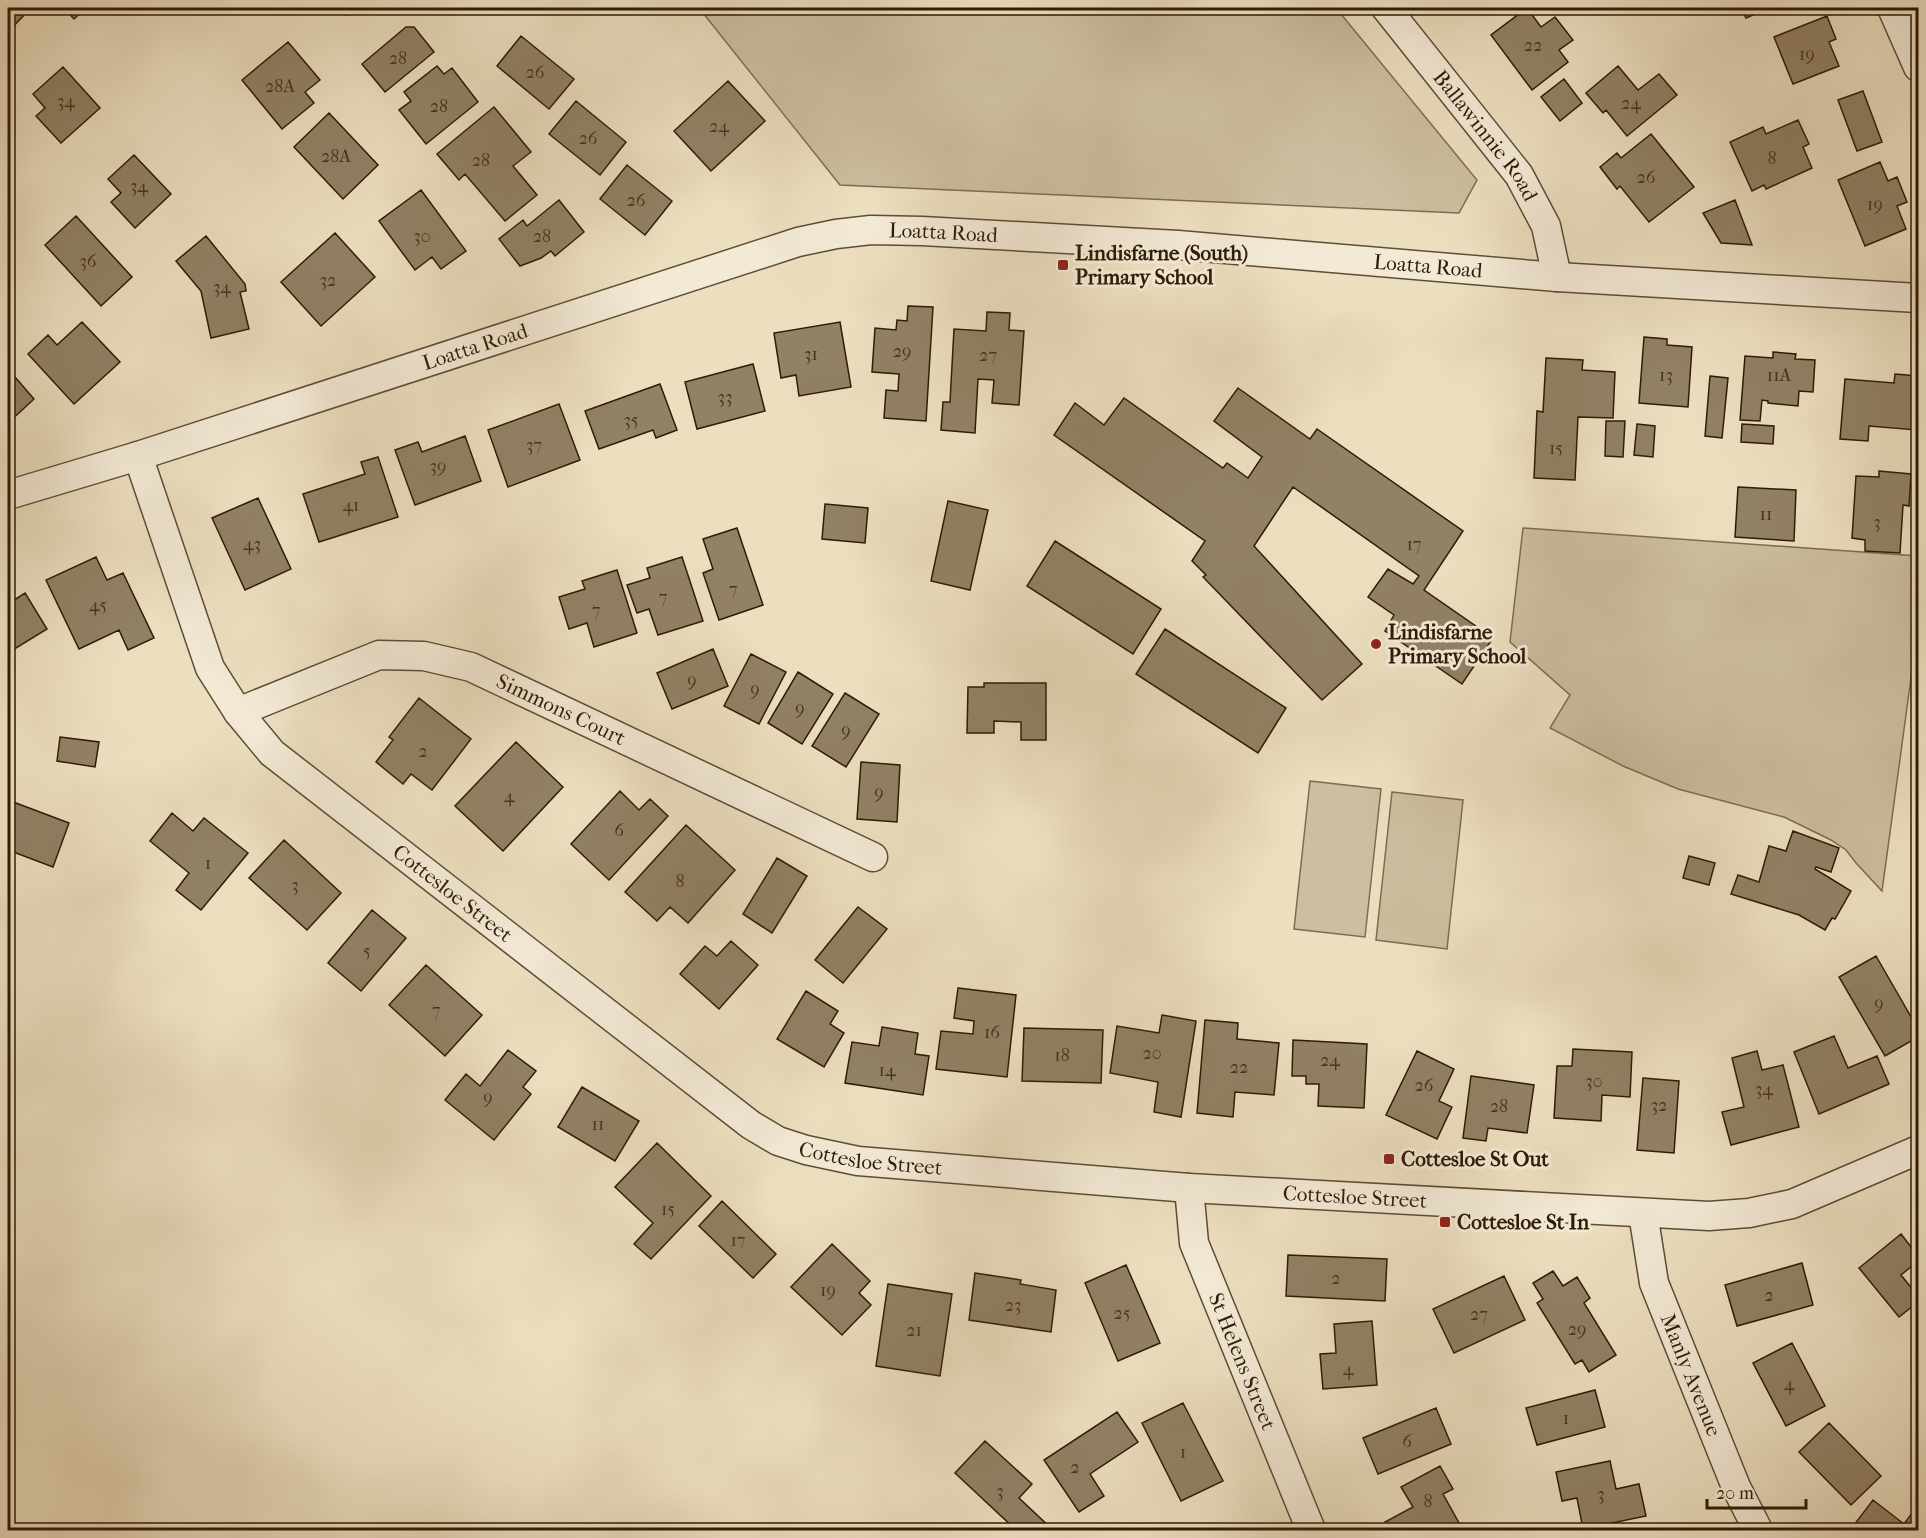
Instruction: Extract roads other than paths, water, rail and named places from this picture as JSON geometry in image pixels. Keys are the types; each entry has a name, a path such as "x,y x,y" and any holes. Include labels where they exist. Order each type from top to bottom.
{"street":[{"name":"Ballawinnie Road","path":"1386,8 1519,175 1546,226 1557,277"},
{"path":"1892,8 1918,68"},
{"name":"Loatta Road","path":"8,495 138,456 798,242 871,230 1166,244 1557,277 1918,298"},
{"name":"Cottesloe Street","path":"138,456 210,668 238,712 272,753 742,1118 778,1141 806,1150 858,1161 1189,1188 1709,1216 1749,1213 1792,1204 1918,1150"},
{"name":"Simmons Court","path":"238,712 379,655 424,656 478,670 873,857"},
{"name":"St Helens Street","path":"1189,1188 1194,1243 1308,1530"},
{"name":"Manly Avenue","path":"1643,1213 1654,1283 1736,1487 1758,1530"}],"place":[{"name":"Lindisfarne (South) Primary School","path":"1063,265"},
{"name":"Lindisfarne Primary School","path":"1376,644"},
{"name":"Cottesloe St Out","path":"1389,1159"},
{"name":"Cottesloe St In","path":"1445,1222"}]}
